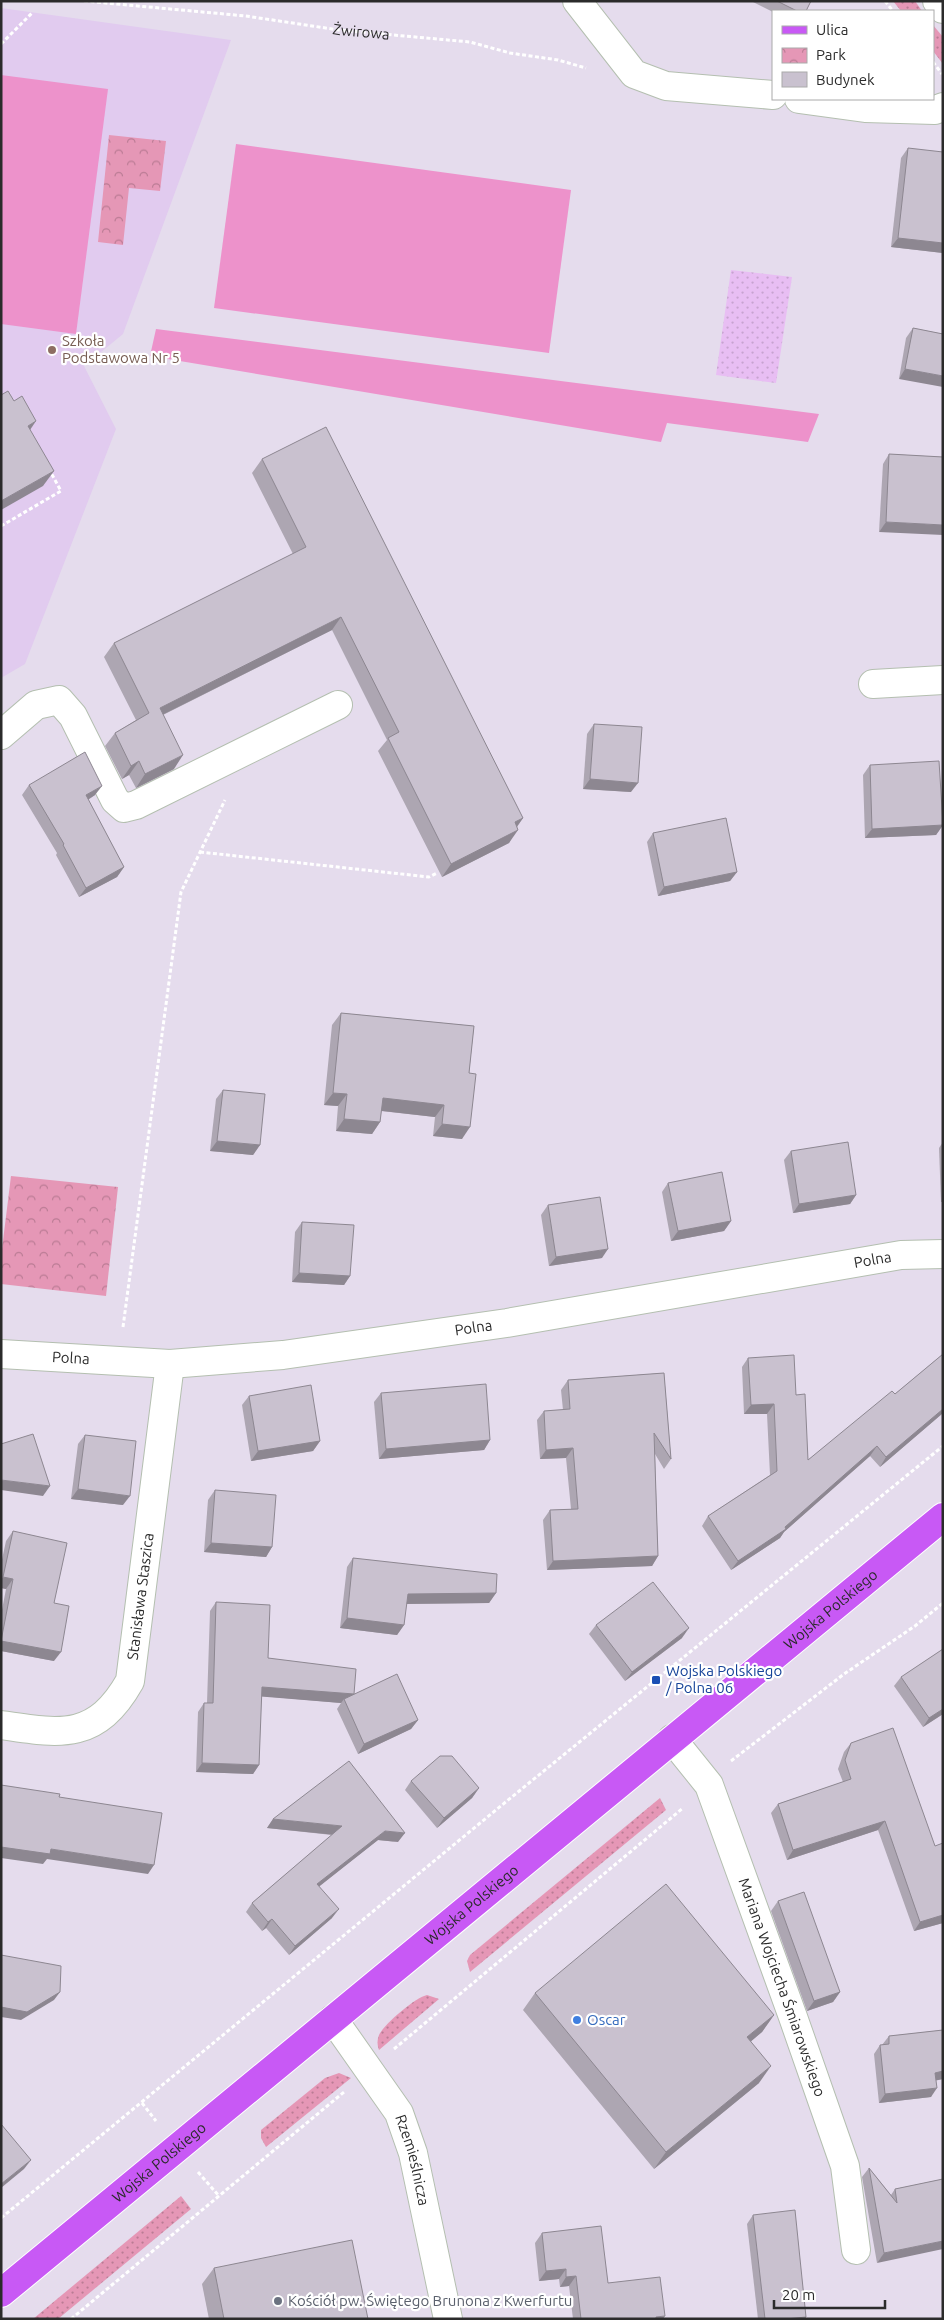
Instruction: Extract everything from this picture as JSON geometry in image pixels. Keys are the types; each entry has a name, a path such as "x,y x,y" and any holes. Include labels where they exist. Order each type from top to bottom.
{"main road":[{"name":"Wojska Polskiego","path":"1,2293 943,1517"}],"street":[{"path":"577,1 634,74 666,86 772,95"},
{"path":"937,1 943,9"},
{"path":"806,100 865,108 935,110 943,107"},
{"path":"873,684 943,680"},
{"path":"1,735 36,704 59,700 73,716 115,800 124,808 136,805 338,705"},
{"name":"Polna","path":"1,1354 170,1364 283,1355 507,1323 901,1255 943,1254"},
{"name":"Stanisława Staszica","path":"1,1725 49,1732 72,1730 99,1719 118,1702 130,1681 170,1364"},
{"name":"Mariana Wojciecha Śmiarowskiego","path":"672,1739 706,1780 845,2166 856,2250"},
{"name":"Rzemieślnicza","path":"333,2019 400,2113 413,2153 448,2319"}],"path":[{"name":"Żwirowa","path":"84,1 246,16 338,30 470,42 510,53 558,60 598,71 634,74"},
{"path":"1,44 33,12"},
{"path":"934,63 943,75"},
{"path":"1,526 61,492 46,466"},
{"path":"122,1337 181,892 249,749"},
{"path":"200,852 429,877 437,873"},
{"path":"1,2218 502,1805 943,1446"},
{"path":"706,1780 844,1674 915,1626 943,1603"}],"shaded area":[{"name":"Szkoła Podstawowa Nr 5","path":"1,8 231,40 123,334 84,366 116,429 25,664 1,678"},
{"path":"1,75 108,89 76,334 1,324"},
{"path":"236,144 571,190 549,353 214,308"},
{"path":"156,329 819,414 808,442 667,423 661,442 150,356"}],"green space":[{"path":"893,1 915,1 921,10 900,10"},
{"path":"934,26 943,37 943,64 934,52"},
{"path":"109,135 166,141 160,191 129,188 123,245 98,242"},
{"path":"11,1176 118,1187 106,1296 1,1284 1,1257"},
{"path":"660,1798 666,1810 470,1972 467,1961 470,1955"},
{"path":"427,1995 439,1999 379,2050 378,2037 387,2024 408,2006"},
{"path":"339,2073 351,2078 266,2147 261,2138 261,2130 325,2078"},
{"path":"181,2196 191,2209 58,2319 33,2319"}],"sand":[{"path":"731,270 792,277 776,383 716,375"}],"building":[{"path":"777,1 811,1 806,10 795,10"},
{"path":"908,148 943,152 943,243 898,238"},
{"path":"913,328 943,334 943,376 905,369"},
{"path":"8,391 14,401 22,396 36,421 28,426 54,471 1,501 1,395"},
{"path":"326,427 523,818 515,822 518,830 451,864 388,738 399,732 341,617 160,708 183,755 145,774 139,761 131,766 115,733 149,713 114,643 306,547 262,459"},
{"path":"889,454 943,457 943,525 886,522"},
{"path":"594,724 642,727 638,783 590,779"},
{"path":"85,752 102,786 86,795 124,867 86,888 64,844 29,785"},
{"path":"939,761 943,825 872,829 870,765"},
{"path":"726,818 737,872 664,887 653,833"},
{"path":"341,1013 474,1026 469,1073 476,1074 470,1127 442,1124 444,1105 383,1098 380,1122 344,1119 347,1094 333,1093"},
{"path":"223,1090 265,1094 260,1145 217,1141"},
{"path":"848,1142 856,1195 799,1204 791,1151"},
{"path":"722,1172 731,1221 678,1231 668,1183"},
{"path":"600,1197 608,1249 556,1257 548,1205"},
{"path":"302,1222 354,1225 350,1276 299,1273"},
{"path":"943,1354 943,1409 886,1457 877,1446 785,1527 786,1529 738,1561 708,1516 777,1471 774,1404 751,1405 748,1358 794,1355 796,1395 805,1394 808,1460 892,1391 895,1394"},
{"path":"664,1373 671,1459 654,1433 658,1556 553,1561 550,1510 578,1509 573,1448 546,1450 544,1411 570,1409 568,1380"},
{"path":"486,1384 490,1440 386,1449 381,1393"},
{"path":"311,1385 320,1441 258,1451 249,1396"},
{"path":"33,1434 50,1486 1,1480 1,1444"},
{"path":"85,1435 136,1441 130,1496 78,1489"},
{"path":"215,1490 276,1495 272,1547 211,1543"},
{"path":"13,1531 67,1543 54,1603 69,1606 61,1652 1,1641 13,1579 3,1577"},
{"path":"353,1558 497,1574 496,1593 408,1594 404,1625 347,1618"},
{"path":"653,1582 689,1628 632,1672 596,1625"},
{"path":"216,1602 270,1605 268,1658 356,1669 354,1694 262,1687 259,1765 202,1763 204,1703 213,1703"},
{"path":"943,1649 943,1709 929,1718 901,1677"},
{"path":"397,1674 418,1720 364,1744 344,1699"},
{"path":"893,1728 935,1846 943,1843 943,1915 920,1922 885,1821 793,1850 778,1804 851,1779 845,1760 851,1743"},
{"path":"440,1756 452,1756 479,1788 444,1818 411,1781"},
{"path":"349,1761 405,1833 385,1831 317,1884 339,1909 295,1946 272,1919 268,1922 252,1903 342,1826 273,1819"},
{"path":"1,1785 60,1794 59,1797 162,1813 154,1865 51,1849 50,1854 1,1847"},
{"path":"666,1884 774,2015 747,2037 771,2066 666,2152 535,1993"},
{"path":"804,1892 840,1992 814,2001 778,1901"},
{"path":"1,1955 61,1966 60,1992 27,2012 1,2007"},
{"path":"943,2030 943,2071 935,2073 937,2088 885,2094 880,2045 889,2044 889,2036"},
{"path":"1,2124 31,2160 1,2184"},
{"path":"869,2168 897,2203 895,2189 943,2179 943,2241 884,2253"},
{"path":"795,2210 806,2317 765,2319 753,2215"},
{"path":"601,2226 608,2283 660,2277 665,2316 656,2317 656,2319 581,2319 576,2276 566,2277 566,2269 546,2271 542,2233"},
{"name":"Kościół pw. Świętego Brunona z Kwerfurtu","path":"352,2240 368,2319 224,2319 214,2268"}],"place":[{"name":"Szkoła Podstawowa Nr 5","path":"52,350"},
{"name":"Wojska Polskiego / Polna 06","path":"656,1680"},
{"name":"Oscar","path":"577,2020"},
{"name":"Kościół pw. Świętego Brunona z Kwerfurtu","path":"278,2301"}]}
